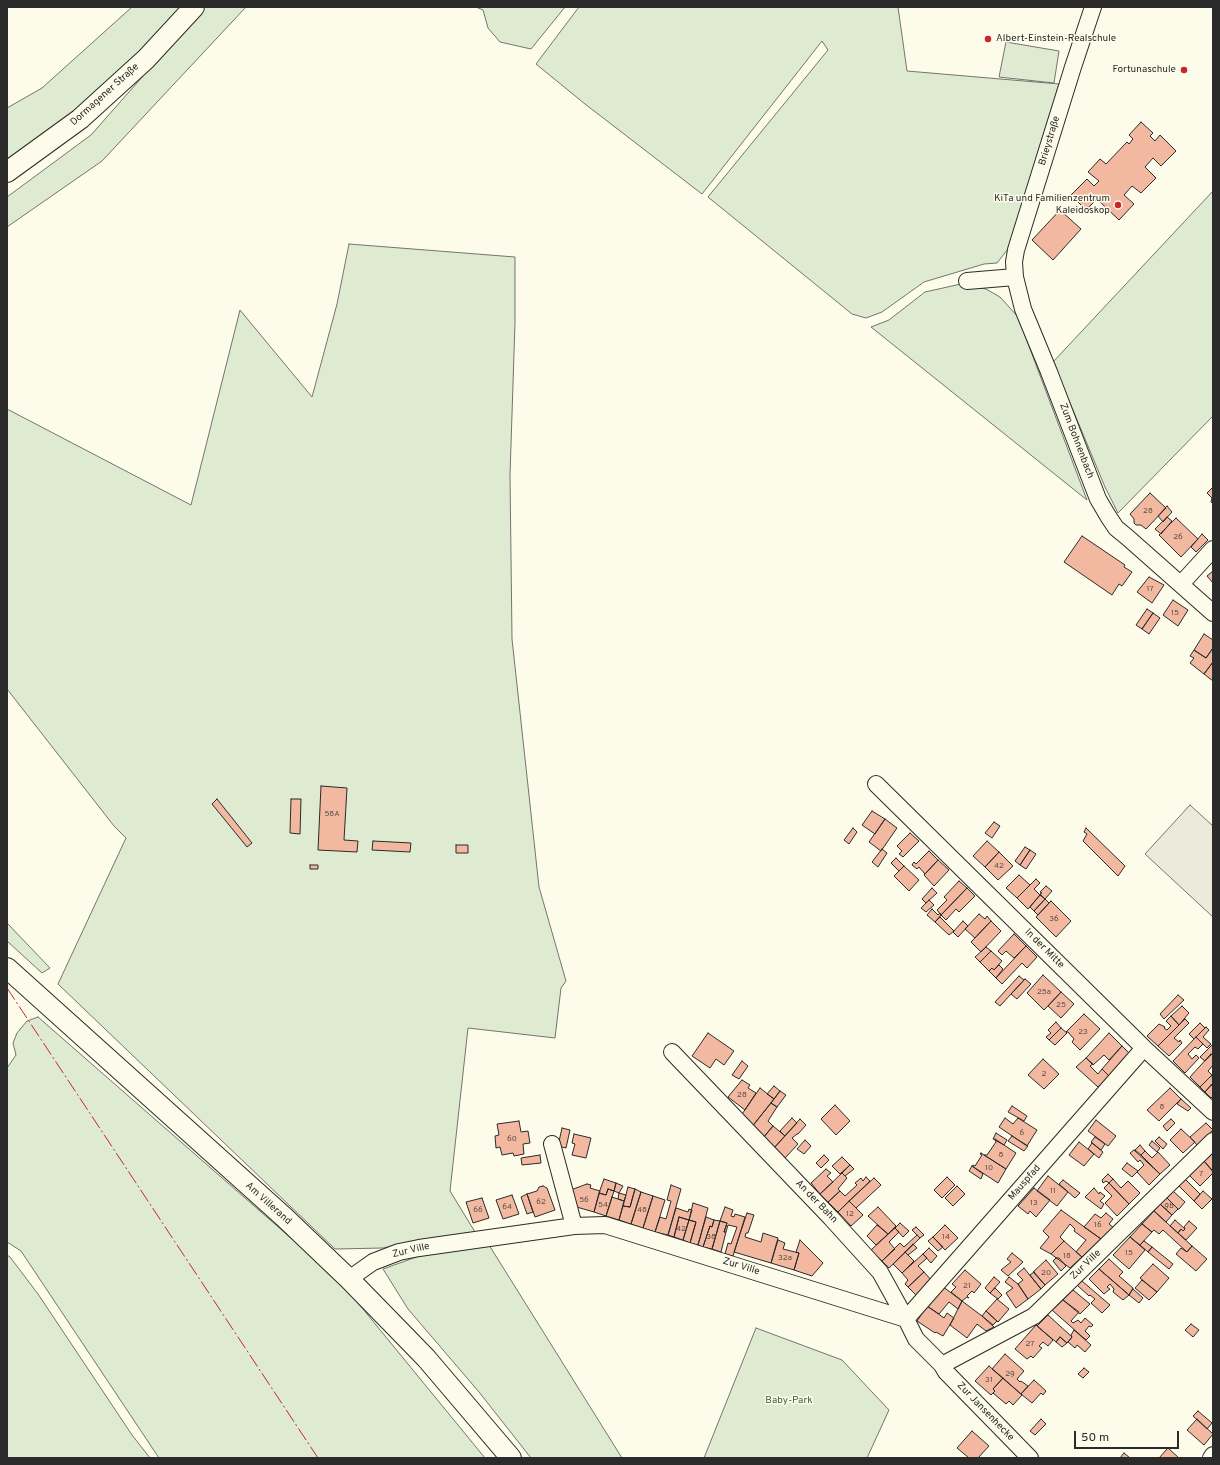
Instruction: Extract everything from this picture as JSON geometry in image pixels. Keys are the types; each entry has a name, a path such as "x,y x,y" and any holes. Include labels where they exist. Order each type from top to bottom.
{"main road":[{"name":"Dormagener Straße","path":"7,172 80,119 146,59 194,7"},
{"name":"Am Villerand","path":"7,968 284,1217 349,1279 426,1358 511,1458"}],"street":[{"name":"Brieystraße","path":"1015,277 1014,262 1016,250 1073,67 1094,7"},
{"path":"966,281 1015,277"},
{"name":"Zum Bohnenbach","path":"1015,277 1023,309 1104,510 1116,528 1213,613"},
{"path":"1181,584 1213,549"},
{"name":"In der Mitte","path":"876,784 1144,1048 1213,1112"},
{"name":"Mauspfad","path":"906,1319 1144,1048"},
{"name":"An der Bahn","path":"672,1052 831,1218 880,1272 916,1339 942,1365"},
{"name":"Zur Ville","path":"942,1365 1034,1316 1213,1141"},
{"path":"552,1144 574,1226"},
{"name":"Zur Ville","path":"349,1279 373,1262 399,1252 574,1226 605,1226 906,1319"},
{"name":"Zur Jansenhecke","path":"942,1365 946,1372 1030,1458"}],"green space":[{"path":"132,7 182,7 79,120 7,161 7,108 42,88"},
{"path":"204,7 246,7 102,161 7,227 7,197 91,135"},
{"path":"476,7 565,7 531,49 500,42 488,28 483,10"},
{"path":"579,7 898,7 907,71 1059,84 1008,249 997,263 984,264 924,282 882,312 866,318 852,314 708,197 828,50 822,41 702,194 585,104 536,64"},
{"path":"1006,42 1059,51 1054,83 999,77"},
{"path":"1213,191 1213,416 1118,513 1105,487 1053,362"},
{"path":"349,244 515,257 515,323 510,475 512,639 539,887 566,981 561,988 555,1038 468,1028 450,1191 475,1232 413,1241 383,1248 335,1249 58,984 126,838 114,826 7,689 7,409 191,505 240,310 312,397 337,304"},
{"path":"961,284 986,289 1000,297 1018,317 1087,500 871,327 889,320 925,292"},
{"path":"7,923 50,968 42,973 7,941"},
{"path":"38,1017 340,1281 485,1458 159,1458 21,1251 7,1242 7,1068 16,1055 13,1043 17,1033 27,1021"},
{"path":"489,1245 622,1458 531,1458 479,1392 408,1309 383,1269 419,1256"},
{"path":"7,1255 38,1294 132,1435 150,1458 7,1458"},
{"name":"Baby-Park","path":"756,1328 842,1360 889,1410 867,1458 704,1458"}],"shaded area":[{"path":"1190,805 1213,826 1213,917 1145,854"}],"building":[{"path":"1141,122 1153,133 1150,136 1155,141 1160,135 1176,151 1161,166 1153,158 1145,167 1156,178 1141,193 1132,186 1124,195 1134,204 1119,220 1097,199 1086,210 1071,195 1087,179 1094,186 1099,181 1088,172 1100,159 1106,164 1127,142 1129,144 1133,139 1129,135"},
{"path":"1060,210 1081,229 1053,260 1032,240"},
{"path":"1213,487 1213,503 1211,502 1212,498 1207,493"},
{"path":"1150,493 1166,508 1146,529 1141,525 1136,525 1130,514"},
{"path":"1167,506 1172,512 1163,522 1158,516"},
{"path":"1167,517 1172,521 1161,534 1155,529"},
{"path":"1176,518 1198,539 1181,557 1159,535"},
{"path":"1202,534 1208,540 1196,552 1191,547"},
{"path":"1082,536 1125,565 1124,567 1132,572 1122,586 1119,584 1112,595 1064,562"},
{"path":"1213,571 1213,583 1207,576"},
{"path":"1149,577 1164,585 1152,603 1137,592"},
{"path":"1173,600 1188,610 1178,626 1163,615"},
{"path":"1147,609 1153,613 1142,629 1136,625"},
{"path":"1153,613 1160,618 1149,634 1142,629"},
{"path":"1204,634 1213,640 1213,648 1206,658 1194,650"},
{"path":"1213,648 1213,662 1204,674 1190,663 1194,658 1190,656 1194,650 1206,658"},
{"path":"1213,662 1213,681 1204,674"},
{"path":"321,786 347,788 344,840 358,841 357,852 318,850"},
{"path":"217,799 252,843 247,847 212,804"},
{"path":"291,799 301,799 300,834 290,833"},
{"path":"872,811 885,819 875,834 862,825"},
{"path":"885,819 897,828 881,851 869,842"},
{"path":"994,822 1000,826 992,838 985,833"},
{"path":"853,828 857,832 849,844 844,840"},
{"path":"1086,828 1125,866 1118,876 1083,841 1087,834 1084,832"},
{"path":"910,833 919,841 903,857 899,854 902,851 897,846"},
{"path":"373,841 411,843 410,852 372,850"},
{"path":"987,841 999,852 985,867 973,856"},
{"path":"456,845 468,845 468,853 456,853"},
{"path":"1025,847 1030,850 1020,865 1015,861"},
{"path":"882,849 887,853 878,867 872,862"},
{"path":"1030,850 1036,854 1026,869 1020,865"},
{"path":"929,851 938,860 925,874 919,867 917,869 912,865 914,862 916,864"},
{"path":"999,852 1013,866 998,880 985,867"},
{"path":"896,858 904,866 899,871 891,863"},
{"path":"938,860 949,870 934,886 924,875"},
{"path":"310,865 318,865 318,869 310,869"},
{"path":"904,866 919,880 909,891 894,876"},
{"path":"1019,875 1030,885 1017,898 1006,888"},
{"path":"1036,879 1040,883 1034,889 1040,895 1028,909 1017,898"},
{"path":"959,881 967,888 941,915 937,910 947,900 944,897"},
{"path":"1046,886 1052,891 1045,899 1040,892"},
{"path":"932,888 937,893 926,903 922,899"},
{"path":"967,888 975,896 959,912 956,909 946,920 941,915"},
{"path":"1040,895 1045,899 1034,911 1030,907"},
{"path":"1045,899 1049,903 1038,915 1034,911"},
{"path":"929,900 934,905 926,912 921,908"},
{"path":"1051,901 1071,921 1056,937 1036,917"},
{"path":"932,909 938,915 940,913 941,915 935,922 927,915"},
{"path":"979,914 985,919 987,916 991,921 975,938 965,929"},
{"path":"940,917 954,931 949,935 935,922"},
{"path":"963,921 968,926 958,937 953,932"},
{"path":"991,921 1001,931 981,952 971,942"},
{"path":"1014,934 1026,946 1014,958 1006,951 1002,955 998,951"},
{"path":"1026,946 1037,957 1027,968 1022,963 1002,984 996,978"},
{"path":"986,947 991,951 980,962 975,957"},
{"path":"991,951 1002,961 994,970 992,968 989,971 980,962"},
{"path":"999,965 1003,969 996,978 989,971 992,968 994,970"},
{"path":"1043,975 1061,992 1044,1010 1027,993"},
{"path":"1019,976 1024,980 1000,1006 995,1002"},
{"path":"1025,979 1031,984 1017,999 1011,994"},
{"path":"1061,992 1074,1004 1061,1018 1048,1006"},
{"path":"1178,995 1184,1000 1164,1019 1160,1014"},
{"path":"1182,1006 1189,1013 1179,1025 1171,1016"},
{"path":"1084,1014 1100,1029 1080,1050 1072,1042 1074,1039 1068,1032 1066,1032"},
{"path":"1171,1016 1179,1025 1158,1046 1147,1036 1159,1024 1167,1030 1171,1026 1166,1021"},
{"path":"1185,1019 1189,1023 1174,1038 1179,1042 1180,1040 1182,1043 1169,1056 1158,1046"},
{"path":"1056,1022 1061,1028 1049,1040 1046,1037 1051,1033 1048,1030"},
{"path":"1200,1023 1205,1028 1194,1039 1189,1034"},
{"path":"1206,1027 1209,1030 1203,1037 1211,1044 1207,1048 1196,1037"},
{"path":"1061,1028 1067,1033 1055,1045 1049,1040"},
{"path":"708,1033 734,1051 724,1065 716,1059 710,1068 692,1056"},
{"path":"1109,1033 1122,1046 1109,1060 1104,1055 1093,1065 1086,1058"},
{"path":"1196,1037 1203,1044 1198,1049 1195,1047 1188,1054 1192,1059 1196,1055 1199,1058 1185,1073 1173,1061"},
{"path":"1213,1044 1213,1053 1205,1061 1200,1057"},
{"path":"1122,1046 1129,1053 1109,1076 1102,1069"},
{"path":"1211,1054 1213,1056 1213,1065 1208,1071 1212,1075 1200,1087 1190,1077"},
{"path":"1086,1058 1093,1064 1090,1066 1098,1074 1102,1069 1109,1076 1098,1087 1076,1067"},
{"path":"1043,1059 1059,1074 1044,1089 1028,1075"},
{"path":"742,1061 748,1066 739,1079 732,1075"},
{"path":"1212,1075 1213,1083 1205,1092 1200,1087"},
{"path":"742,1080 750,1085 748,1088 756,1093 745,1110 728,1097"},
{"path":"1211,1085 1213,1087 1213,1096 1211,1098 1205,1092"},
{"path":"774,1086 780,1091 774,1099 767,1094"},
{"path":"760,1088 774,1099 751,1128 740,1117"},
{"path":"1170,1088 1181,1099 1159,1121 1147,1110"},
{"path":"780,1091 786,1095 777,1107 771,1103"},
{"path":"1181,1099 1191,1108 1188,1111 1177,1104"},
{"path":"771,1103 777,1107 768,1121 773,1126 763,1138 751,1128"},
{"path":"835,1105 850,1121 836,1135 821,1119"},
{"path":"1012,1106 1027,1116 1024,1121 1008,1112"},
{"path":"792,1118 797,1123 785,1136 780,1131"},
{"path":"1005,1118 1013,1124 1018,1118 1037,1130 1027,1146 999,1127"},
{"path":"800,1119 806,1125 792,1138 798,1144 785,1158 774,1148"},
{"path":"1171,1119 1175,1123 1167,1131 1163,1126"},
{"path":"1096,1120 1116,1136 1108,1146 1088,1131"},
{"path":"519,1121 521,1132 528,1131 530,1143 523,1144 524,1154 514,1156 513,1153 502,1155 500,1147 496,1148 495,1136 499,1135 497,1124"},
{"path":"1206,1123 1213,1130 1197,1145 1190,1137"},
{"path":"773,1126 785,1136 774,1148 763,1138"},
{"path":"562,1128 570,1130 566,1148 558,1146"},
{"path":"1181,1129 1195,1142 1183,1153 1170,1140"},
{"path":"996,1133 1007,1140 1004,1145 993,1139"},
{"path":"574,1134 591,1138 586,1158 572,1155 575,1144 572,1143"},
{"path":"1012,1136 1028,1146 1024,1151 1008,1141"},
{"path":"1095,1137 1105,1144 1101,1150 1091,1142"},
{"path":"1159,1137 1167,1144 1163,1149 1155,1141"},
{"path":"995,1139 1016,1153 1006,1169 984,1155 987,1155 996,1142"},
{"path":"805,1140 811,1146 804,1154 797,1149"},
{"path":"1152,1141 1160,1148 1157,1152 1149,1145"},
{"path":"1079,1142 1094,1154 1084,1166 1069,1155"},
{"path":"1092,1143 1103,1152 1099,1158 1088,1149"},
{"path":"1140,1145 1145,1151 1141,1155 1135,1150"},
{"path":"1134,1150 1160,1174 1149,1185 1137,1172 1144,1165 1140,1160 1138,1162 1130,1153"},
{"path":"1145,1151 1152,1158 1158,1152 1170,1165 1160,1174 1141,1155"},
{"path":"981,1153 1006,1169 998,1183 972,1166 975,1166 982,1155 980,1154"},
{"path":"1212,1154 1213,1169 1212,1170 1204,1161"},
{"path":"540,1155 541,1163 522,1165 521,1158"},
{"path":"824,1155 829,1160 821,1168 816,1163"},
{"path":"842,1157 850,1165 840,1174 832,1166"},
{"path":"1204,1161 1213,1173 1200,1186 1189,1175"},
{"path":"1127,1163 1138,1171 1132,1177 1122,1169"},
{"path":"850,1165 854,1169 845,1176 842,1173"},
{"path":"972,1166 983,1174 981,1179 969,1171"},
{"path":"826,1169 831,1173 827,1176 833,1182 820,1194 811,1183"},
{"path":"842,1173 847,1178 838,1189 840,1191 828,1202 820,1194"},
{"path":"1108,1174 1113,1179 1109,1183 1106,1181 1103,1183 1102,1180"},
{"path":"1048,1176 1068,1192 1057,1206 1037,1191"},
{"path":"866,1177 870,1181 838,1212 828,1202 840,1191 845,1196 857,1185 855,1183 861,1178 863,1181"},
{"path":"947,1177 955,1185 942,1198 934,1190"},
{"path":"874,1178 881,1185 856,1208 849,1201"},
{"path":"604,1179 616,1183 614,1191 608,1189 606,1195 599,1193"},
{"path":"1113,1179 1121,1188 1128,1181 1140,1193 1129,1204 1109,1183"},
{"path":"1185,1179 1200,1194 1194,1201 1178,1185"},
{"path":"1063,1180 1080,1193 1075,1198 1059,1184"},
{"path":"616,1183 623,1186 619,1193 614,1191"},
{"path":"1109,1183 1129,1204 1117,1216 1105,1203 1112,1196 1104,1188"},
{"path":"587,1184 591,1185 590,1188 600,1191 594,1212 573,1206 568,1191"},
{"path":"671,1185 681,1189 668,1235 655,1232 660,1217 666,1219 671,1201 667,1200"},
{"path":"543,1186 547,1188 555,1210 535,1217 527,1194 537,1191 539,1187"},
{"path":"957,1186 965,1194 953,1206 945,1198"},
{"path":"628,1187 635,1189 630,1207 623,1206"},
{"path":"1034,1188 1050,1200 1036,1217 1030,1211 1028,1214 1018,1206"},
{"path":"1094,1188 1099,1194 1100,1192 1105,1196 1100,1201 1104,1204 1101,1209 1085,1197"},
{"path":"608,1189 614,1191 606,1216 594,1212 599,1193 606,1195"},
{"path":"635,1189 641,1192 631,1224 619,1220 623,1206 630,1207"},
{"path":"1173,1191 1185,1202 1179,1209 1166,1197"},
{"path":"1203,1191 1212,1199 1202,1209 1194,1201"},
{"path":"641,1192 653,1196 643,1228 631,1224"},
{"path":"619,1193 626,1195 624,1201 618,1199"},
{"path":"527,1194 533,1212 527,1214 521,1197"},
{"path":"512,1195 519,1214 503,1219 496,1200"},
{"path":"653,1196 665,1200 655,1232 643,1228"},
{"path":"612,1197 624,1201 619,1220 606,1216"},
{"path":"1166,1197 1178,1209 1172,1215 1160,1204"},
{"path":"482,1198 489,1218 473,1223 466,1202"},
{"path":"849,1201 863,1215 851,1226 838,1212"},
{"path":"693,1203 708,1208 698,1245 690,1243 696,1222 689,1220"},
{"path":"1160,1204 1172,1215 1166,1222 1154,1211"},
{"path":"725,1207 733,1210 731,1216 734,1217 735,1214 745,1217 733,1256 725,1254 728,1243 731,1244 737,1227 728,1225 726,1232 724,1232 727,1223 720,1221"},
{"path":"878,1207 896,1226 888,1234 868,1216"},
{"path":"676,1208 688,1212 689,1209 692,1210 689,1220 679,1217 674,1237 668,1235"},
{"path":"1061,1210 1101,1239 1082,1257 1076,1252 1086,1240 1074,1231 1075,1229 1070,1224 1060,1237 1064,1241 1051,1254 1040,1248 1049,1237 1043,1231"},
{"path":"1154,1211 1192,1246 1187,1252 1163,1230 1159,1234 1154,1230 1152,1232 1142,1224"},
{"path":"747,1213 754,1215 748,1233 746,1233 745,1237 761,1242 763,1233 778,1238 771,1263 734,1252"},
{"path":"1106,1213 1113,1219 1109,1224 1114,1228 1101,1239 1084,1227 1095,1214 1101,1218"},
{"path":"679,1217 689,1220 683,1240 674,1237"},
{"path":"706,1217 714,1220 712,1227 710,1226 703,1247 698,1245"},
{"path":"689,1220 696,1222 690,1243 683,1240"},
{"path":"714,1220 720,1221 712,1249 703,1247 710,1226 712,1227"},
{"path":"1175,1220 1185,1229 1183,1231 1181,1229 1178,1233 1170,1226"},
{"path":"720,1221 727,1223 721,1252 712,1249"},
{"path":"1189,1221 1197,1228 1186,1240 1178,1233 1181,1229 1183,1231 1185,1229 1184,1227"},
{"path":"900,1223 909,1231 903,1237 895,1228"},
{"path":"1142,1224 1152,1232 1140,1245 1130,1237"},
{"path":"877,1225 888,1234 876,1245 867,1236"},
{"path":"945,1225 958,1238 945,1250 933,1237"},
{"path":"916,1227 924,1235 920,1238 912,1230"},
{"path":"895,1228 899,1232 889,1242 895,1249 882,1261 871,1250"},
{"path":"917,1235 920,1238 889,1268 882,1261 900,1243 904,1247"},
{"path":"933,1237 943,1247 938,1251 928,1241"},
{"path":"1130,1237 1145,1250 1129,1269 1113,1255"},
{"path":"778,1240 785,1243 783,1249 799,1253 794,1270 771,1263"},
{"path":"800,1240 823,1263 812,1276 794,1270 799,1253 796,1252"},
{"path":"1064,1241 1082,1257 1070,1268 1051,1254"},
{"path":"1144,1241 1152,1247 1148,1252 1140,1245"},
{"path":"913,1244 917,1248 908,1255 905,1252"},
{"path":"1192,1246 1207,1259 1196,1271 1176,1254 1181,1248 1187,1252"},
{"path":"1152,1247 1173,1264 1169,1269 1148,1252"},
{"path":"929,1248 937,1256 931,1263 923,1254"},
{"path":"905,1252 914,1261 902,1273 893,1264"},
{"path":"1012,1253 1023,1262 1008,1276 1001,1270 1011,1262 1007,1259"},
{"path":"923,1254 927,1258 918,1266 924,1272 908,1287 905,1284 908,1280 902,1273"},
{"path":"1056,1258 1059,1258 1066,1266 1061,1271 1053,1261"},
{"path":"1109,1259 1123,1272 1119,1276 1133,1288 1129,1295 1099,1269"},
{"path":"1046,1260 1058,1274 1045,1285 1033,1272"},
{"path":"1153,1264 1169,1278 1157,1292 1140,1278"},
{"path":"1024,1268 1041,1289 1028,1299 1018,1284 1023,1280 1017,1274"},
{"path":"1099,1269 1129,1295 1123,1300 1113,1292 1114,1289 1110,1284 1107,1287 1110,1289 1104,1294 1089,1279"},
{"path":"965,1270 981,1284 974,1293 972,1291 967,1296 969,1298 967,1297 962,1301 951,1292 956,1287 952,1284"},
{"path":"924,1272 932,1281 917,1296 908,1287"},
{"path":"1034,1272 1045,1285 1041,1289 1030,1275"},
{"path":"994,1277 1000,1282 990,1293 985,1288"},
{"path":"1009,1277 1018,1284 1028,1299 1016,1308 1006,1293 1013,1288 1005,1282"},
{"path":"1142,1280 1157,1292 1149,1300 1135,1288"},
{"path":"1082,1281 1110,1305 1102,1313 1091,1303 1095,1299 1090,1295 1089,1296 1077,1285"},
{"path":"942,1286 962,1301 958,1309 949,1302 939,1314 927,1306"},
{"path":"995,1288 1002,1295 998,1299 990,1293"},
{"path":"1133,1289 1143,1298 1139,1303 1129,1295"},
{"path":"1073,1290 1090,1304 1080,1314 1063,1300"},
{"path":"997,1299 1009,1309 998,1322 986,1311"},
{"path":"1063,1300 1079,1312 1071,1321 1073,1323 1078,1320 1081,1323 1085,1318 1093,1325 1091,1327 1089,1326 1085,1331 1090,1336 1086,1340 1052,1310"},
{"path":"962,1301 994,1327 986,1331 977,1324 967,1338 950,1325"},
{"path":"927,1306 944,1318 947,1313 954,1318 943,1336 936,1332 935,1333 917,1321"},
{"path":"986,1311 997,1321 993,1325 982,1316"},
{"path":"1048,1315 1072,1337 1067,1343 1060,1337 1056,1342 1037,1326"},
{"path":"1191,1324 1199,1330 1193,1337 1185,1330"},
{"path":"1036,1325 1053,1340 1048,1346 1043,1342 1039,1346 1042,1348 1033,1358 1031,1356 1027,1359 1015,1349"},
{"path":"1074,1330 1091,1345 1085,1352 1077,1345 1075,1348 1068,1342 1072,1337 1071,1335"},
{"path":"1060,1337 1067,1343 1062,1347 1056,1342"},
{"path":"1005,1354 1024,1371 1017,1379 1028,1386 1021,1394 992,1369"},
{"path":"989,1366 1003,1378 993,1389 995,1391 991,1395 975,1381"},
{"path":"1084,1368 1089,1372 1083,1378 1078,1374"},
{"path":"1003,1378 1022,1395 1013,1405 1009,1401 1006,1404 993,1393 995,1391 993,1389"},
{"path":"1034,1380 1046,1391 1043,1395 1041,1393 1032,1403 1021,1394"},
{"path":"1198,1411 1212,1423 1207,1429 1193,1416"},
{"path":"1041,1419 1046,1424 1035,1435 1030,1431"},
{"path":"1197,1419 1213,1434 1204,1445 1187,1430"},
{"path":"972,1431 989,1446 978,1458 969,1458 957,1448"},
{"path":"1168,1448 1179,1458 1159,1458"},
{"path":"1124,1453 1130,1458 1120,1458"}],"power":[{"path":"7,988 318,1458"}],"place":[{"name":"Albert-Einstein-Realschule","path":"988,39"},
{"name":"Fortunaschule","path":"1184,70"},
{"name":"KiTa und Familienzentrum Kaleidoskop","path":"1118,205"}]}
